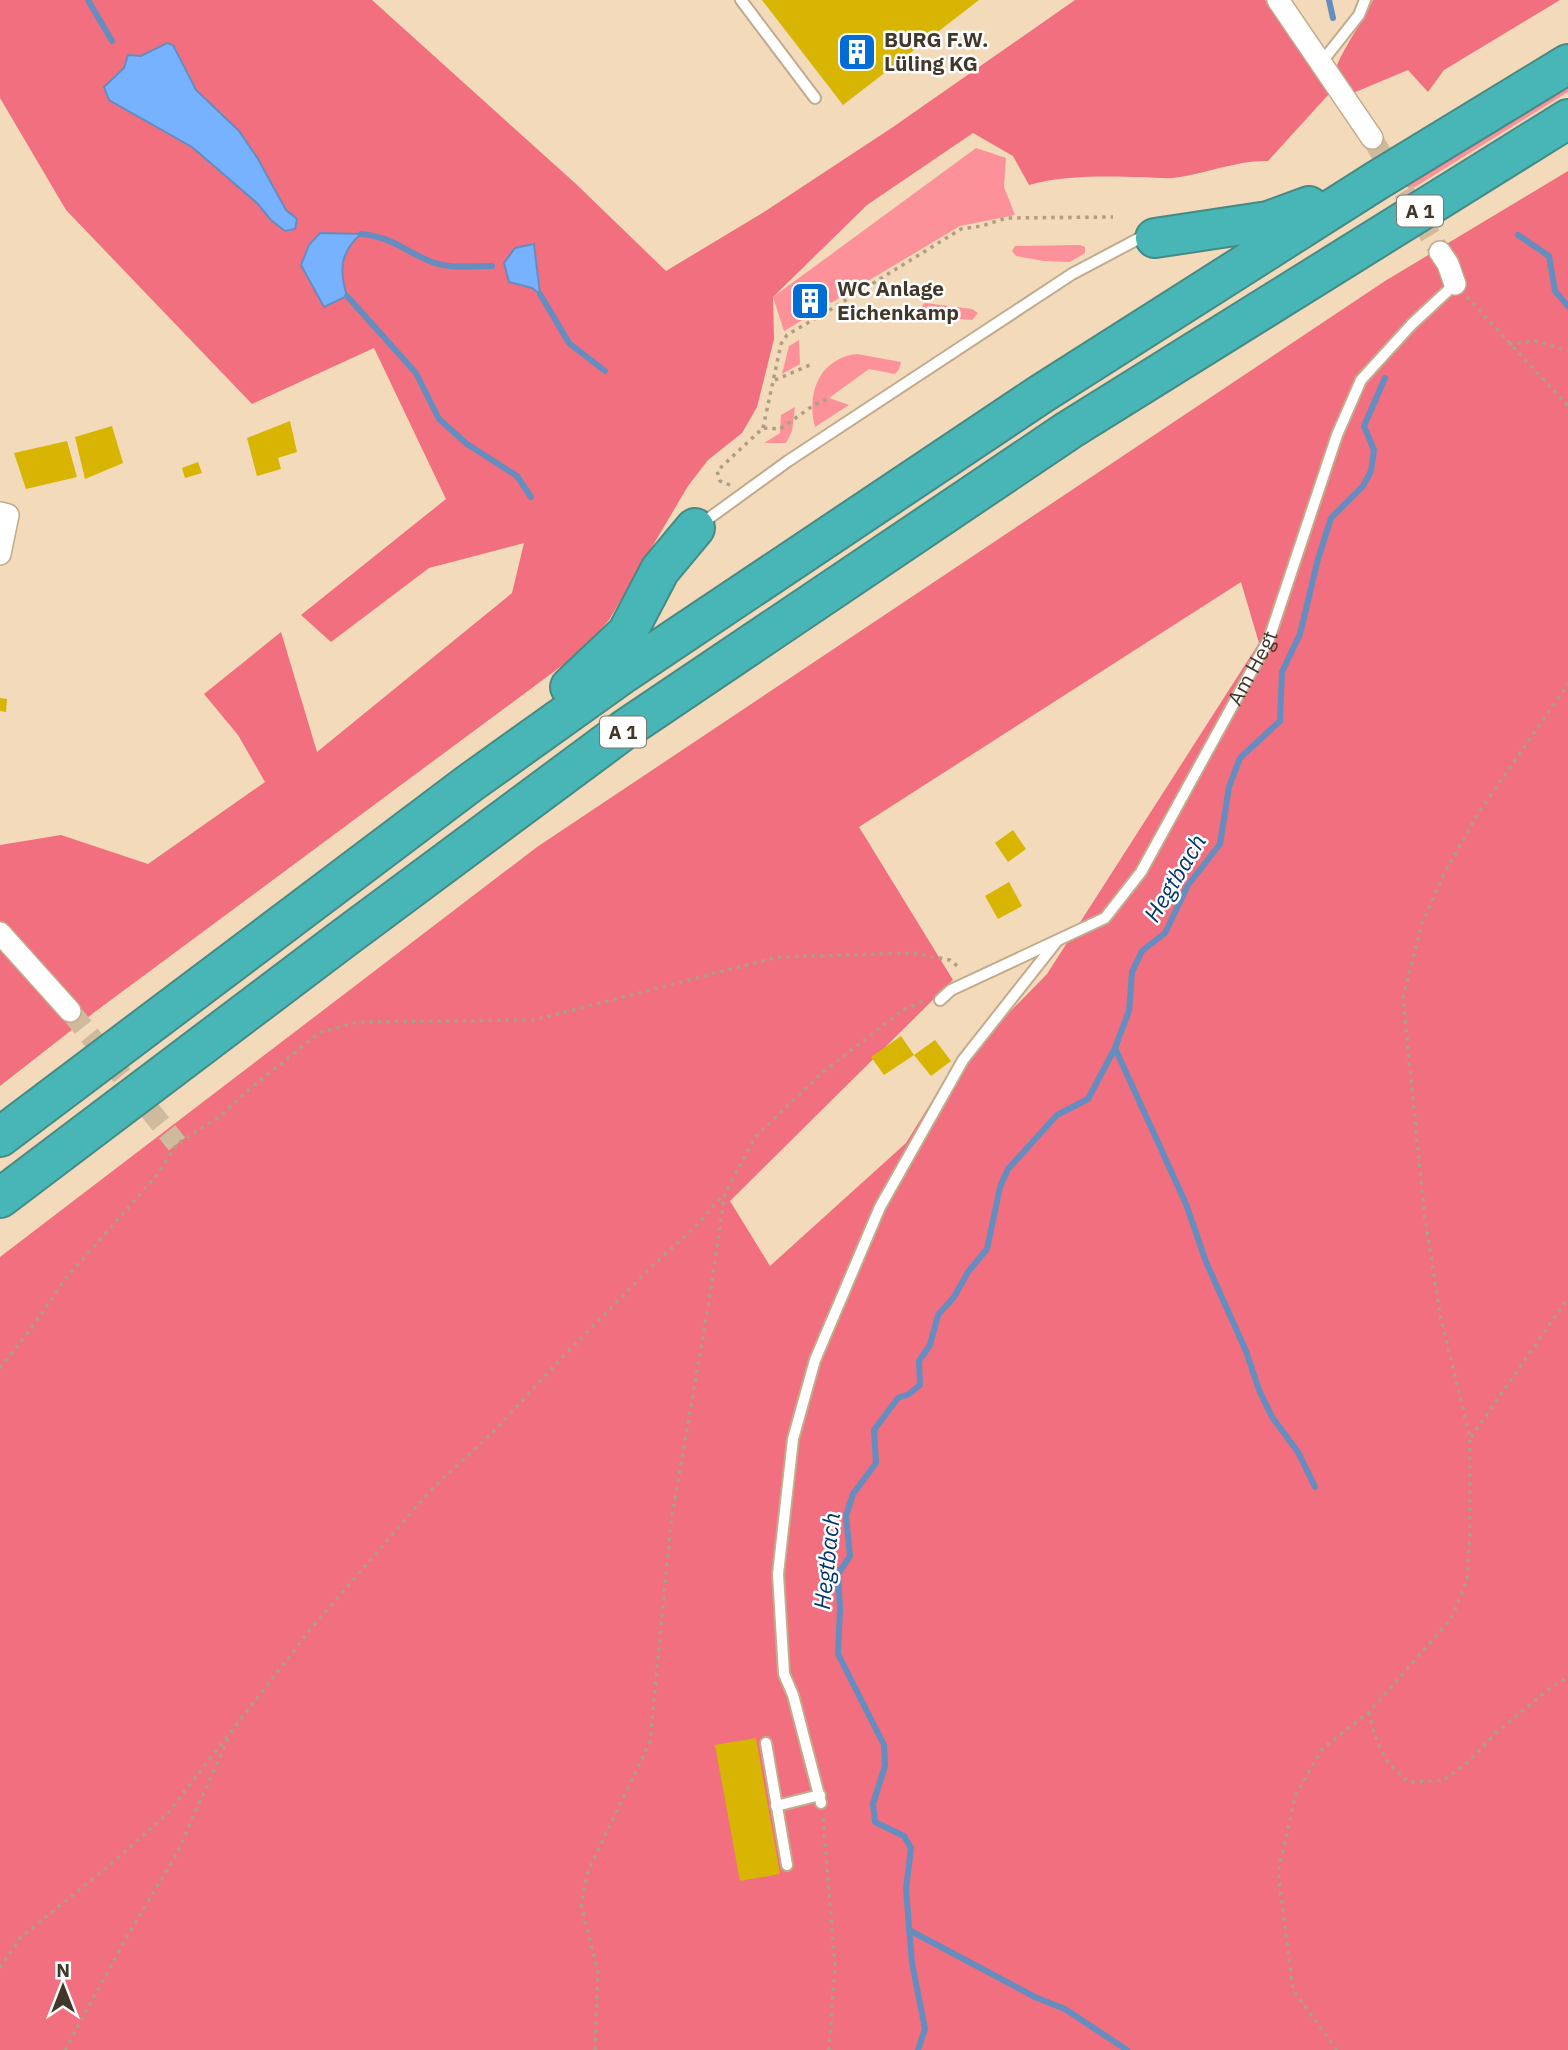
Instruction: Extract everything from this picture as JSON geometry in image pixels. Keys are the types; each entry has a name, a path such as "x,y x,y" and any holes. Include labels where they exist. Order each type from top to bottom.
{"highway":[{"name":"A 1","path":"0,1137 470,783 624,673 1041,394 1377,181 1568,64"},
{"name":"A 1","path":"0,1198 624,730 1069,430 1568,119"},
{"path":"1155,238 1268,221 1377,181"},
{"path":"470,783 627,633 660,570 695,528"}],"street":[{"path":"1278,0 1372,138"},
{"path":"1440,252 1448,264 1455,284"},
{"path":"0,513 8,515 0,554"},
{"path":"0,933 70,1011"}],"lane":[{"path":"741,0 815,98"},
{"path":"1321,63 1359,15 1365,0"},
{"path":"695,528 744,492 1072,274 1138,239 1155,238"},
{"name":"Am Hegt","path":"940,1000 951,990 1105,918 1141,872 1269,639 1337,435 1361,380 1412,324 1455,284"},
{"path":"776,1805 821,1799 793,1695 784,1674 778,1574 793,1439 816,1360 880,1207 963,1060 1057,941"},
{"path":"766,1743 787,1865"}],"path":[{"path":"744,492 720,481 717,471 763,428 781,344 787,335 961,229 1006,218 1113,217"},
{"path":"1455,284 1568,406"},
{"path":"823,306 828,311"},
{"path":"1509,344 1538,341 1568,351"},
{"path":"775,380 810,365"},
{"path":"763,428 780,429 814,405 828,399"},
{"path":"1337,2050 1293,1990 1278,1872 1296,1794 1322,1748 1369,1712 1451,1619 1467,1580 1470,1438 1440,1315 1424,1211 1403,998 1422,923 1446,870 1479,812 1568,684"},
{"path":"0,1368 66,1278 157,1175 177,1144 219,1117 319,1033 357,1022 534,1020 778,957 912,953 950,960 975,979"},
{"path":"0,1968 20,1938 111,1864 168,1813 309,1632 430,1491 498,1427 651,1268 694,1228 725,1193 756,1136 823,1072 903,1010"},
{"path":"594,2050 598,1972 582,1904 588,1871 650,1742 671,1522 725,1193"},
{"path":"1470,1438 1568,1298"},
{"path":"1369,1712 1376,1742 1392,1769 1409,1782 1444,1780 1468,1762 1496,1733 1541,1695 1568,1677"},
{"path":"65,2050 125,1940 176,1855 231,1732"},
{"path":"821,1799 835,1965 830,2050"}],"shaded area":[{"path":"0,0 372,0 576,184 666,271 764,212 893,127 1075,0 1265,0 1329,94 1268,161 1256,161 1173,178 1085,177 1055,179 1029,185 1013,156 973,133 867,205 773,297 774,339 757,407 742,433 708,460 688,486 609,620 579,653 96,1011 0,1086 0,845 61,835 148,864 265,782 238,735 204,694 281,632 317,752 512,593 524,543 429,568 331,642 301,615 446,499 374,348 252,404 66,210 0,98"},
{"path":"1373,0 1560,0 1444,70 1428,92 1408,70 1353,93 1337,65"},
{"path":"1568,84 1568,92 1410,190 1406,185"},
{"path":"976,148 1006,158 1004,187 1015,215 960,226 831,303 814,283 792,300 806,318 784,331 773,297"},
{"path":"1568,171 1568,2050 0,2050 0,1257 537,847 1385,281","holes":["1241,582 1259,643 1047,974 948,1075 906,1143 770,1266 730,1201 953,980 859,827"]},
{"path":"1015,246 1085,247 1085,253 1070,262 1016,256 1012,251"},
{"path":"925,303 972,309 978,313 972,320 925,316 920,308"},
{"path":"799,340 800,364 782,374 789,346"},
{"path":"857,354 901,362 895,374 869,369 829,398 849,405 815,427 813,402 819,379 834,362"},
{"path":"795,407 792,431 786,443 764,443 780,433 781,415"}],"water":[{"path":"167,43 173,45 196,90 239,131 286,210 297,219 295,229 285,231 271,220 257,203 192,147 109,100 104,87 124,68 128,55 141,56"},
{"path":"320,233 361,234 349,248 343,262 347,296 324,307 301,265 309,245"},
{"path":"534,244 540,294 532,288 509,282 504,263 515,248"}],"building":[{"name":"BURG F.W. Lüling KG","path":"762,0 979,0 843,105"},
{"name":"WC Anlage Eichenkamp","path":"815,283 829,301 806,318 792,301"},
{"path":"290,421 297,452 278,458 281,469 257,476 247,438"},
{"path":"112,426 123,463 85,479 75,437"},
{"path":"67,441 77,477 26,489 14,453"},
{"path":"198,462 202,473 185,478 182,468"},
{"path":"0,698 7,699 6,712 0,711"},
{"path":"1013,830 1026,849 1008,862 995,843"},
{"path":"1009,882 1022,906 998,919 985,896"},
{"path":"901,1036 914,1055 884,1075 871,1057"},
{"path":"935,1040 951,1061 931,1076 914,1055"},
{"path":"756,1738 780,1874 740,1881 715,1745"}],"waterway":[{"path":"88,0 112,41"},
{"name":"Hegtbach","path":"1329,0 1333,18"},
{"path":"361,234 390,241 422,258 446,266 492,266"},
{"path":"1518,235 1549,256 1555,291 1568,306"},
{"path":"540,294 569,343 605,371"},
{"path":"347,296 416,373 439,419 467,444 517,476 531,497"},
{"name":"Hegtbach","path":"918,2050 925,2029 912,1963 906,1889 911,1848 904,1836 875,1822 873,1804 885,1766 884,1745 838,1654 838,1574 850,1556 846,1516 853,1494 876,1463 874,1430 898,1398 909,1394 920,1385 919,1361 930,1345 938,1315 954,1297 968,1272 987,1249 1000,1187 1008,1169 1057,1115 1088,1099 1115,1048 1129,1011 1132,972 1142,951 1165,933 1188,885 1220,844 1229,787 1240,758 1280,721 1282,672 1300,634 1331,518 1363,486 1371,471 1374,450 1364,426 1385,378"},
{"path":"1115,1048 1186,1204 1206,1262 1246,1351 1259,1390 1272,1417 1298,1452 1315,1487"},
{"path":"909,1930 1035,1997 1065,2009 1127,2050"}],"tunnel":[{"path":"1372,138 1440,252"},
{"path":"70,1011 177,1144"}],"place":[{"name":"BURG F.W. Lüling KG","path":"857,52"},
{"name":"WC Anlage Eichenkamp","path":"810,301"}]}
